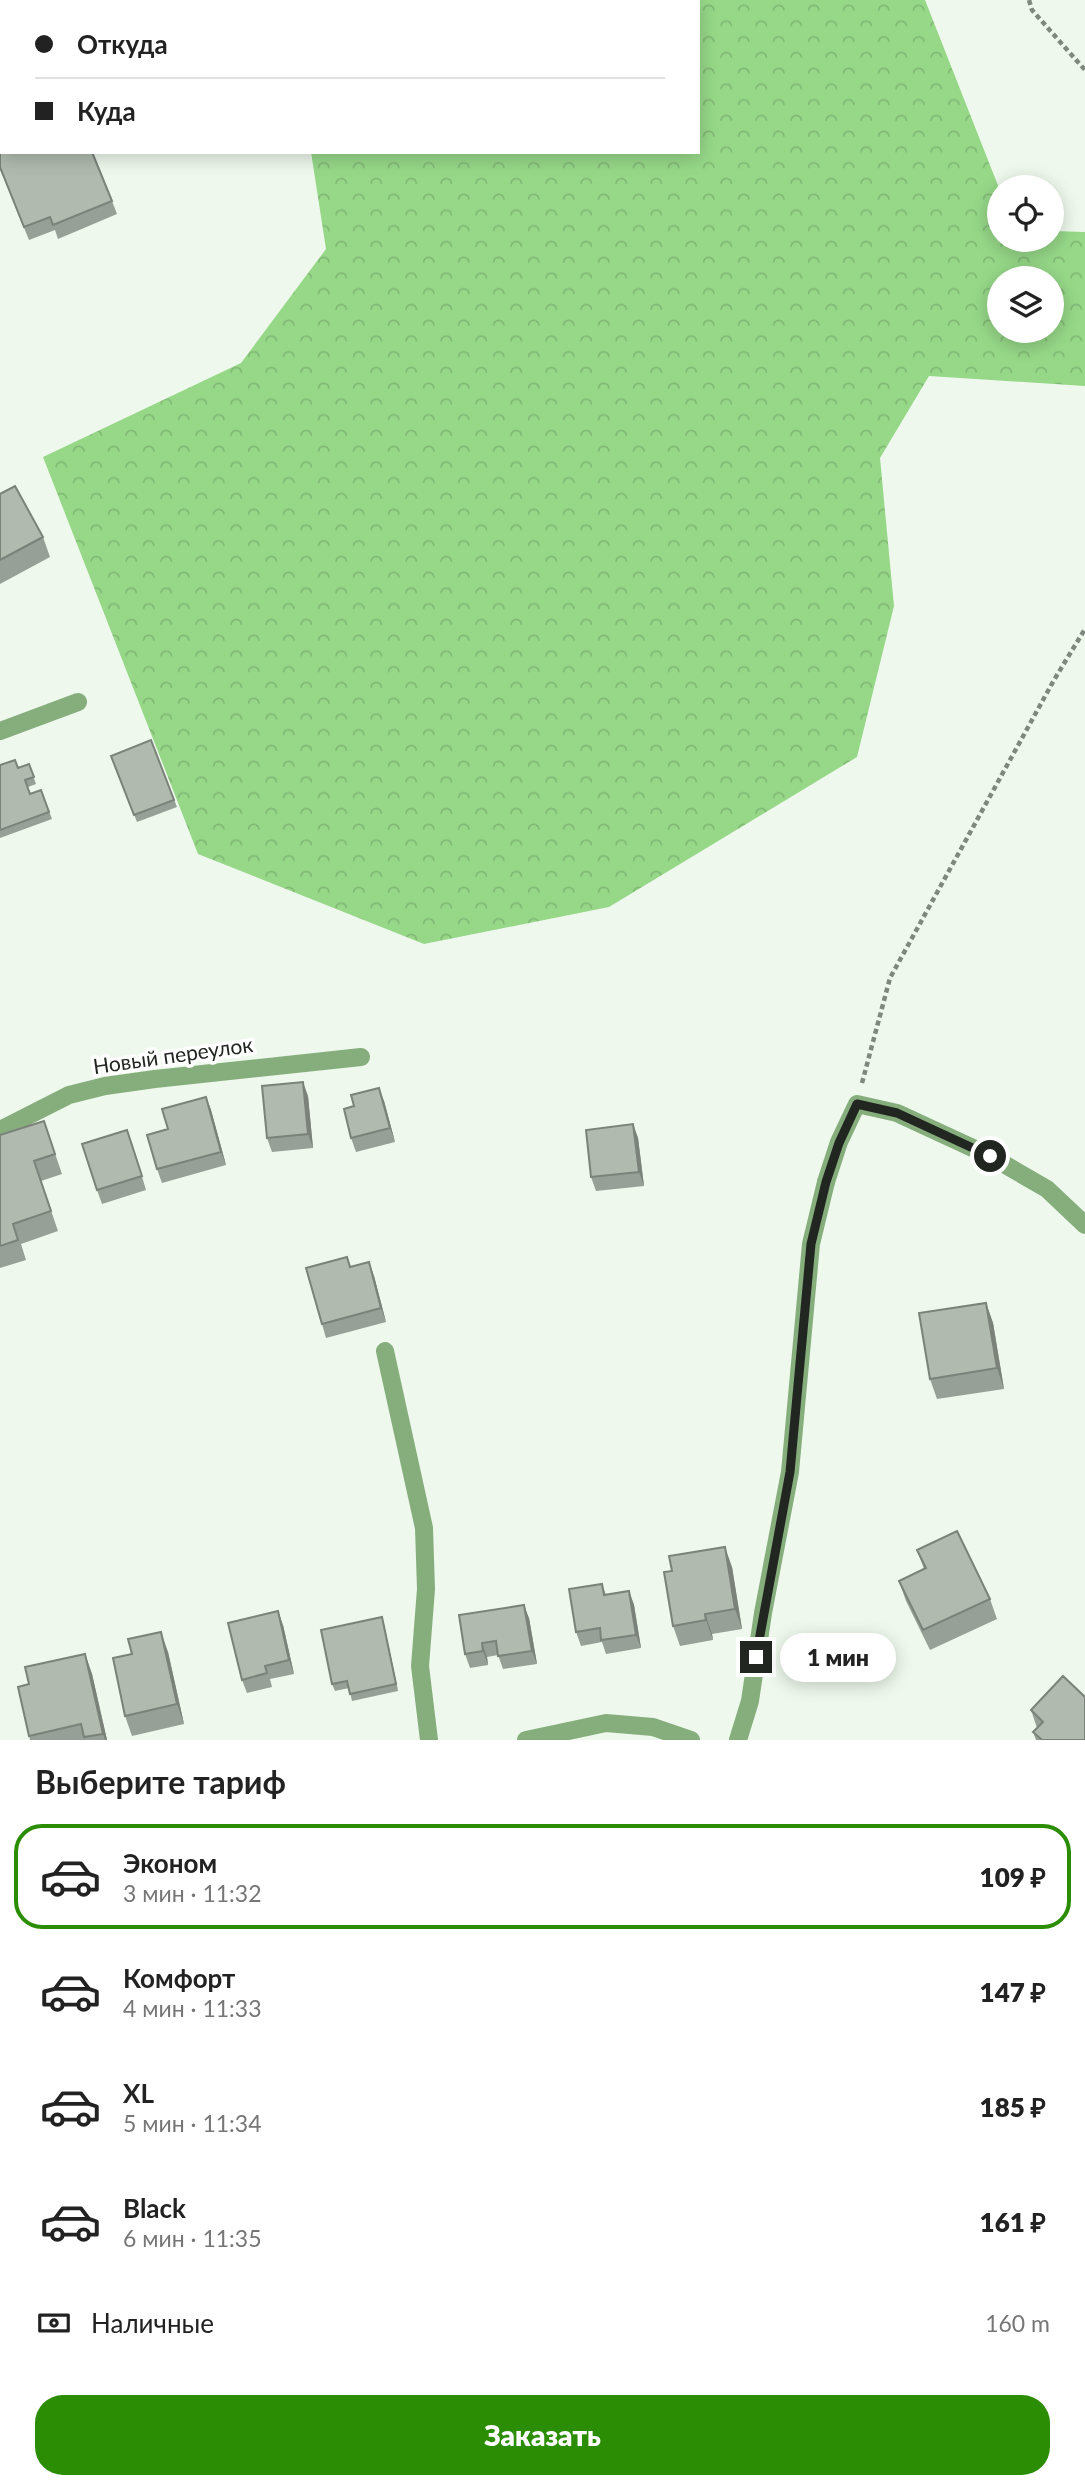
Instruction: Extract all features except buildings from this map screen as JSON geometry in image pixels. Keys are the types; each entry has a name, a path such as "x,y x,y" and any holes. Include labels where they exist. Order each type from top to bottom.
{"street":[{"path":"0,730 78,702"},
{"name":"Новый переулок","path":"0,1130 69,1096 105,1086 361,1057"},
{"path":"738,1740 750,1701 763,1613 790,1472 811,1244 826,1182 839,1143 857,1104 897,1113 990,1156 1047,1189 1085,1226"},
{"path":"385,1351 424,1528 426,1589 420,1666 429,1740"},
{"path":"526,1740 606,1723 653,1727 691,1740"}],"path":[{"path":"1029,0 1031,10 1085,70"},
{"path":"857,1104 890,978 1054,680 1085,629"}],"green space":[{"path":"700,0 925,0 994,175 987,175 987,252 1064,252 1064,231 1085,232 1085,386 929,376 880,458 894,606 857,757 609,907 424,944 198,854 43,457 241,363 326,249 311,154 700,154"}],"route":[{"path":"756,1657 790,1472 811,1244 826,1182 839,1143 857,1104 897,1113 990,1156"}]}
